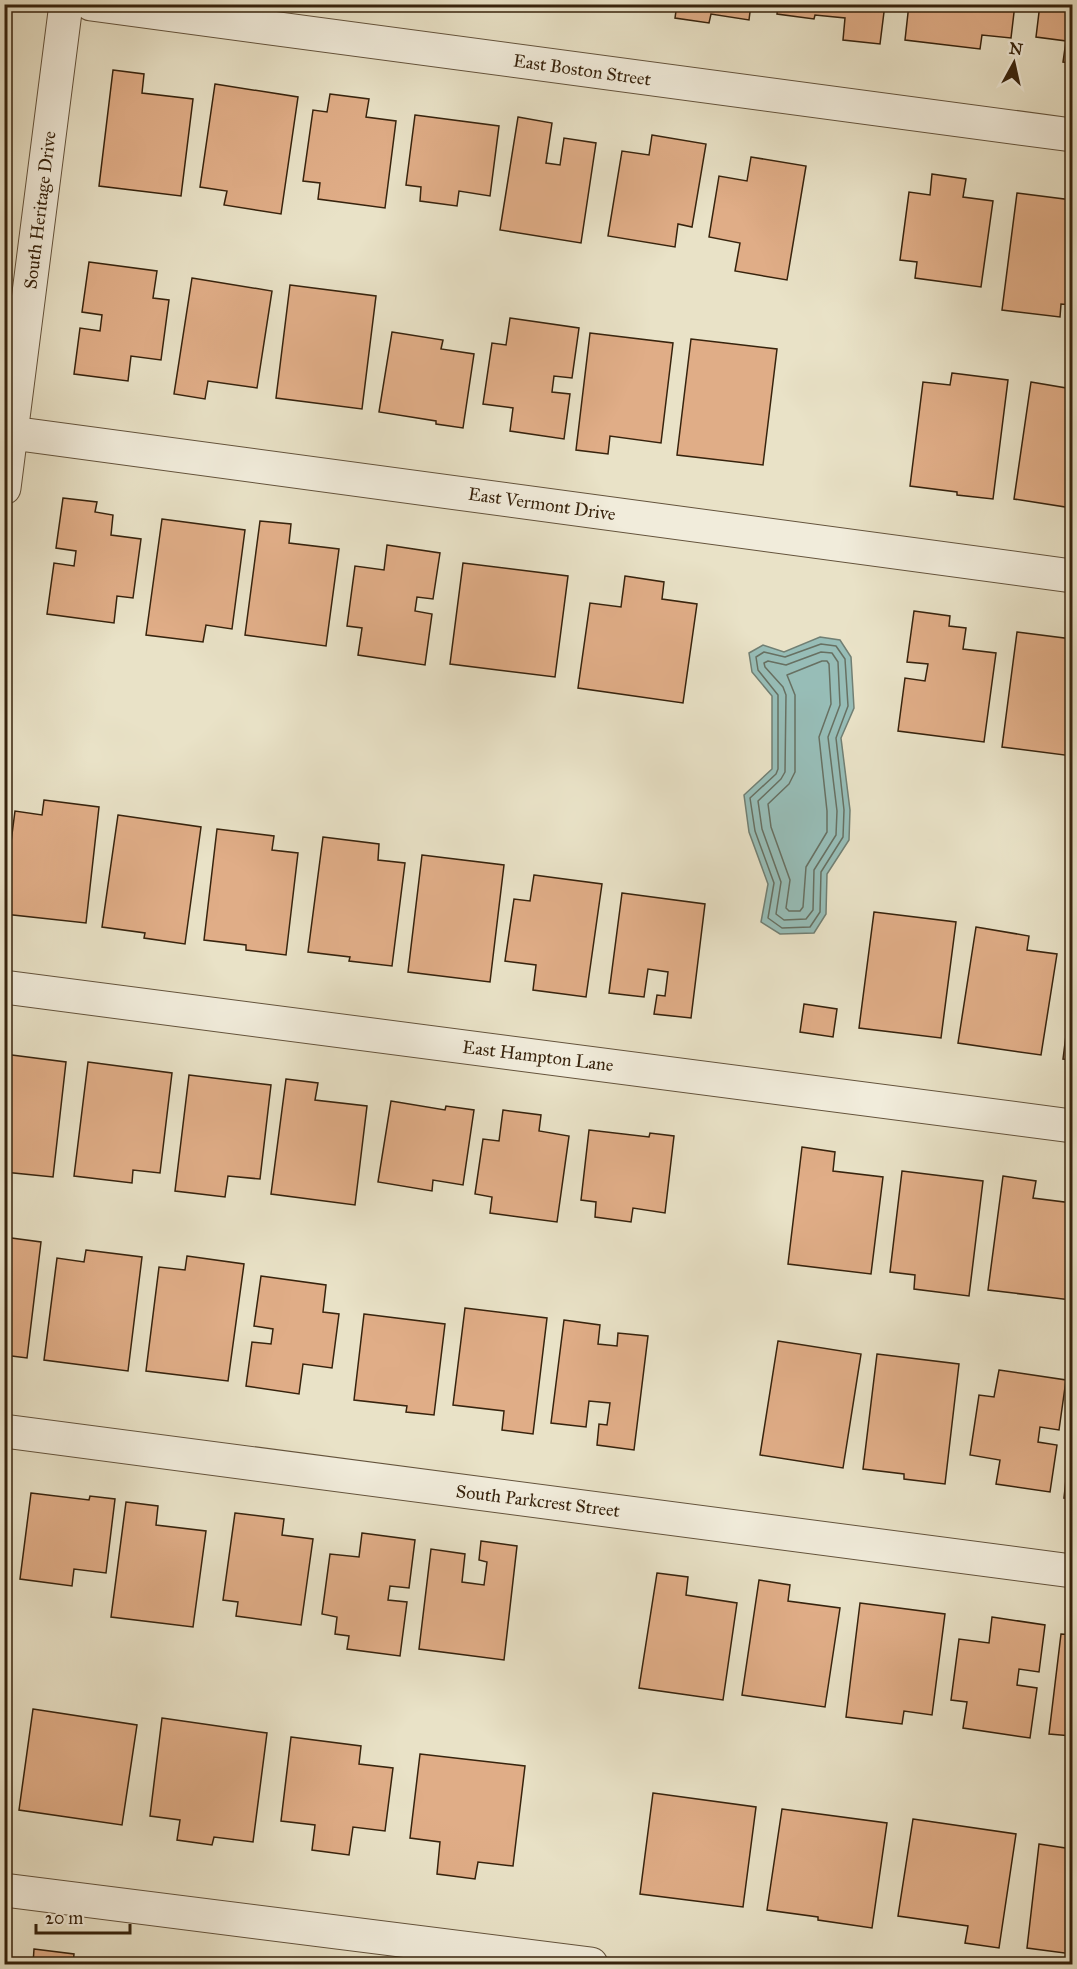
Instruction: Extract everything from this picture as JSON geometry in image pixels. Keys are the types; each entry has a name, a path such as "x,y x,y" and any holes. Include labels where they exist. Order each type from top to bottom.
{"street":[{"name":"South Heritage Drive","path":"4,488 66,4"},
{"name":"East Boston Street","path":"91,4 1072,135"},
{"name":"East Vermont Drive","path":"12,433 1072,576"},
{"name":"East Hampton Lane","path":"4,987 1072,1126"},
{"name":"South Parkcrest Street","path":"4,1431 1072,1571"},
{"path":"4,1890 591,1965"}],"water":[{"path":"820,637 840,640 851,657 854,708 841,738 850,810 849,840 827,874 826,914 814,933 780,934 761,922 768,884 749,832 744,795 772,769 772,696 752,672 749,653 763,645 784,652"}],"building":[{"path":"677,4 751,4 749,20 711,14 709,23 675,18"},
{"path":"778,4 885,4 880,44 843,40 845,18 815,15 814,19 777,14"},
{"path":"909,4 1015,4 1011,38 982,35 980,49 905,40"},
{"path":"1040,4 1072,4 1072,63 1063,62 1066,41 1036,37"},
{"path":"113,70 144,74 142,93 193,99 181,196 99,186"},
{"path":"215,84 298,97 281,214 224,205 227,191 200,187"},
{"path":"330,94 369,99 366,117 396,121 385,208 318,199 320,183 303,181 313,110 327,112"},
{"path":"415,115 499,126 490,196 459,191 457,206 420,201 421,187 406,185"},
{"path":"518,117 552,123 546,163 560,165 564,138 596,143 581,243 500,230"},
{"path":"652,135 706,144 692,227 678,224 675,247 608,236 622,151 649,155"},
{"path":"751,157 806,166 787,280 735,271 740,243 709,237 719,176 747,181"},
{"path":"932,174 966,179 963,197 993,201 981,287 915,278 917,262 900,260 909,192 930,195"},
{"path":"1017,193 1072,200 1072,305 1061,304 1060,317 1002,310"},
{"path":"89,262 157,271 153,298 169,300 161,360 131,356 128,381 74,374 80,328 100,331 102,315 82,312"},
{"path":"192,278 272,291 257,388 208,381 205,399 174,394"},
{"path":"290,285 376,296 362,409 276,398"},
{"path":"510,318 579,328 572,378 554,376 552,392 570,394 564,439 510,431 513,408 483,404 492,343 506,345"},
{"path":"392,332 443,340 441,349 474,354 463,428 436,424 436,421 379,412"},
{"path":"590,333 673,343 661,443 610,436 608,454 576,450"},
{"path":"691,339 777,349 763,465 677,455"},
{"path":"952,373 1008,380 993,499 910,486 923,382 950,385"},
{"path":"1031,382 1072,389 1072,508 1014,499"},
{"path":"63,498 97,502 95,512 113,515 111,535 141,539 133,598 117,596 114,623 47,614 54,563 74,566 76,551 56,548"},
{"path":"162,519 245,530 232,629 206,625 203,642 146,635"},
{"path":"260,521 291,524 289,543 339,549 326,646 245,635"},
{"path":"387,545 440,553 433,599 417,597 415,611 432,614 425,665 358,655 362,628 347,626 355,566 384,570"},
{"path":"463,563 568,576 555,677 450,664"},
{"path":"625,576 664,582 662,599 697,604 683,703 578,688 590,603 621,607"},
{"path":"914,611 950,616 949,626 966,628 963,649 996,653 984,742 898,731 905,678 925,681 928,664 907,662"},
{"path":"1017,632 1072,639 1072,756 1002,747"},
{"path":"44,800 99,807 86,923 4,914 4,896 15,811 42,815"},
{"path":"118,815 201,827 185,944 144,938 145,933 102,927"},
{"path":"217,829 274,836 272,850 298,853 286,955 246,950 246,945 204,940"},
{"path":"323,837 379,844 378,860 405,863 392,966 349,961 350,957 308,952"},
{"path":"422,855 504,865 490,982 408,972"},
{"path":"534,875 602,884 586,997 533,990 536,965 505,961 514,899 530,901"},
{"path":"622,893 705,904 691,1018 654,1014 657,995 665,996 668,972 648,969 644,997 609,993"},
{"path":"874,912 956,922 941,1038 859,1028"},
{"path":"976,927 1029,936 1027,950 1057,954 1041,1055 958,1043"},
{"path":"1072,988 1072,1060 1063,1059"},
{"path":"804,1004 837,1009 833,1037 800,1032"},
{"path":"4,1054 66,1062 53,1177 4,1172"},
{"path":"88,1062 172,1073 160,1173 133,1170 132,1183 74,1176"},
{"path":"189,1075 271,1085 260,1179 228,1176 225,1197 175,1191"},
{"path":"286,1079 318,1083 315,1100 367,1106 355,1205 271,1194"},
{"path":"391,1101 445,1110 446,1106 474,1110 463,1185 433,1180 432,1191 378,1182"},
{"path":"503,1110 541,1115 539,1131 569,1136 557,1222 490,1213 492,1197 475,1194 483,1139 499,1141"},
{"path":"589,1130 649,1137 650,1133 674,1136 665,1213 633,1208 631,1222 595,1217 596,1202 581,1200"},
{"path":"802,1147 835,1152 833,1171 883,1177 871,1274 788,1264"},
{"path":"902,1171 983,1181 969,1296 914,1289 915,1275 890,1272"},
{"path":"1003,1176 1036,1181 1033,1198 1072,1203 1071,1300 988,1290"},
{"path":"4,1237 41,1242 27,1358 4,1355"},
{"path":"86,1250 142,1257 128,1371 44,1360 57,1258 84,1262"},
{"path":"187,1256 244,1264 228,1381 146,1371 159,1267 185,1270"},
{"path":"261,1276 326,1285 323,1312 339,1314 332,1368 303,1364 299,1394 246,1386 252,1342 271,1344 273,1329 254,1326"},
{"path":"465,1308 547,1318 533,1434 502,1430 504,1411 453,1405"},
{"path":"364,1314 445,1324 434,1415 406,1412 407,1406 354,1400"},
{"path":"564,1320 600,1325 598,1344 617,1346 618,1333 648,1336 634,1450 597,1445 599,1424 607,1425 610,1403 589,1401 586,1427 551,1423"},
{"path":"778,1341 861,1354 843,1468 760,1455"},
{"path":"877,1354 959,1364 945,1484 904,1479 904,1474 863,1469"},
{"path":"999,1370 1066,1380 1059,1430 1040,1427 1038,1442 1057,1445 1050,1492 996,1484 1000,1460 970,1455 979,1395 994,1397"},
{"path":"1072,1424 1072,1499 1064,1498"},
{"path":"31,1493 89,1500 90,1496 115,1499 106,1573 74,1569 72,1586 20,1579"},
{"path":"4,1495 8,1496 4,1529"},
{"path":"126,1502 158,1506 156,1525 206,1531 193,1627 111,1617"},
{"path":"235,1513 284,1519 282,1535 313,1539 301,1625 236,1616 238,1602 223,1600"},
{"path":"362,1533 415,1540 409,1588 390,1586 388,1600 407,1602 400,1656 347,1649 349,1636 335,1634 337,1617 322,1614 330,1554 359,1557"},
{"path":"481,1541 517,1546 504,1660 419,1649 431,1549 465,1554 462,1582 484,1585 487,1562 479,1560"},
{"path":"657,1573 688,1577 686,1595 737,1603 723,1700 639,1688"},
{"path":"759,1580 790,1585 788,1601 840,1608 825,1707 742,1695"},
{"path":"860,1603 945,1614 932,1715 904,1711 902,1724 846,1717"},
{"path":"992,1617 1045,1625 1039,1672 1019,1669 1017,1685 1037,1688 1030,1738 963,1728 967,1702 951,1700 959,1639 989,1643"},
{"path":"1061,1634 1072,1635 1072,1736 1049,1734"},
{"path":"33,1709 137,1725 122,1825 19,1810"},
{"path":"162,1718 267,1733 253,1842 214,1837 212,1845 177,1840 180,1820 150,1816"},
{"path":"291,1737 361,1746 359,1764 393,1768 385,1831 353,1827 349,1855 312,1850 315,1825 281,1821"},
{"path":"420,1754 525,1766 513,1866 478,1862 475,1879 437,1874 440,1842 410,1838"},
{"path":"653,1793 756,1807 743,1907 640,1894"},
{"path":"782,1809 887,1823 872,1928 767,1910"},
{"path":"913,1819 1016,1834 999,1948 965,1943 968,1926 898,1916"},
{"path":"1039,1844 1072,1849 1072,1954 1027,1948"},
{"path":"34,1949 74,1954 73,1964 33,1964"}]}
